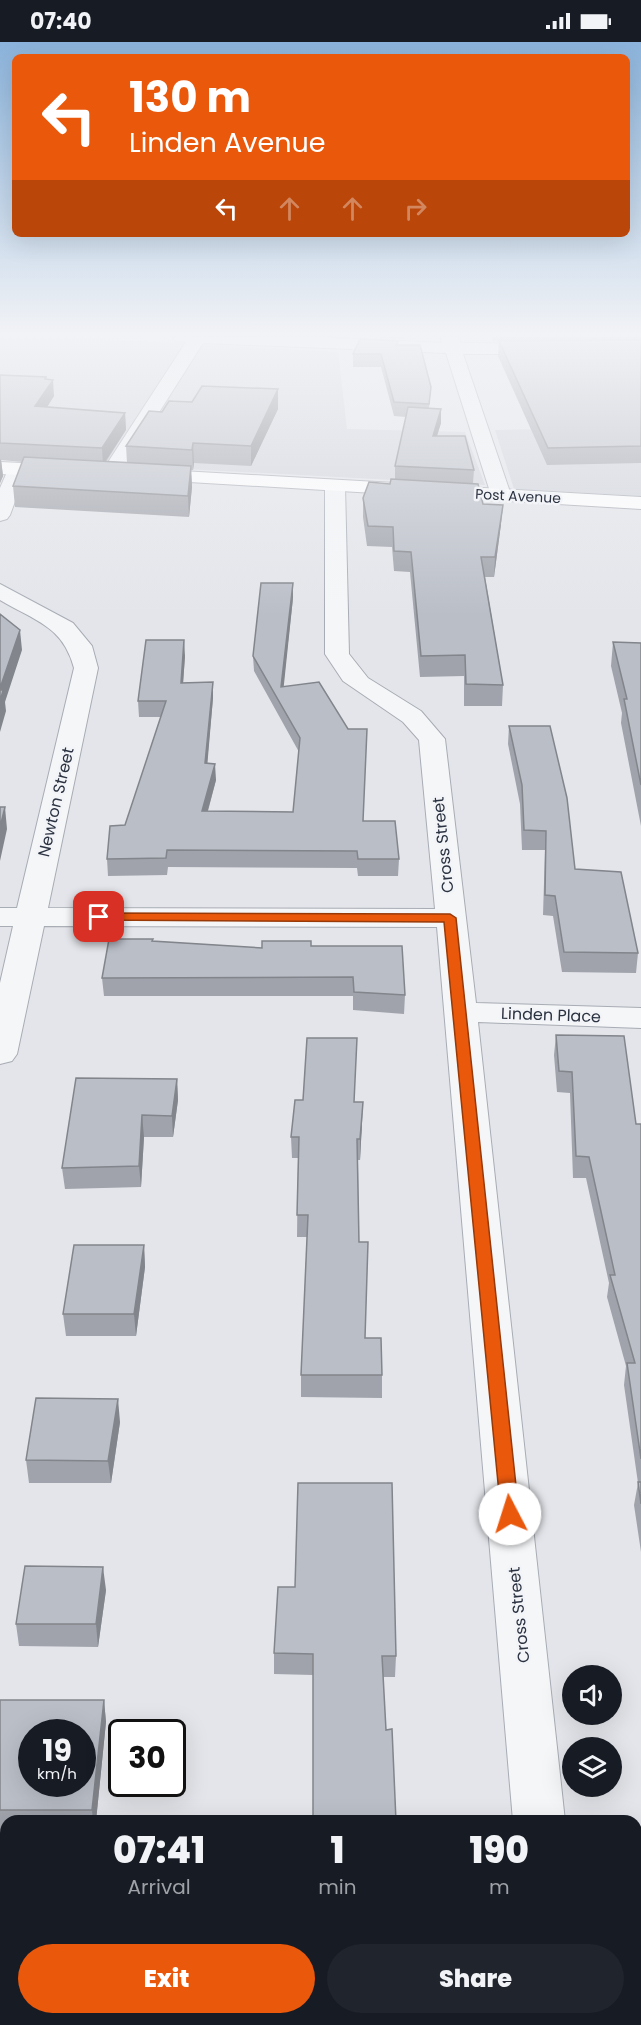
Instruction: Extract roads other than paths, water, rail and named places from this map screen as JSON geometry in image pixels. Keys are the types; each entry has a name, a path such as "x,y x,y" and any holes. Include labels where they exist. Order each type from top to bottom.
{"main road":[{"name":"Post Avenue","path":"9,468 641,503"}],"street":[{"path":"111,473 137,430"},
{"path":"479,430 501,495"},
{"path":"0,515 9,468"},
{"name":"Cross Street","path":"335,486 337,654 345,671 354,681 410,714 432,739 461,1012 538,1815"},
{"name":"Newton Street","path":"0,591 65,628 80,646 86,668 15,917 0,1053"},
{"path":"15,917 450,918"},
{"name":"Linden Place","path":"461,1012 641,1018"}]}
